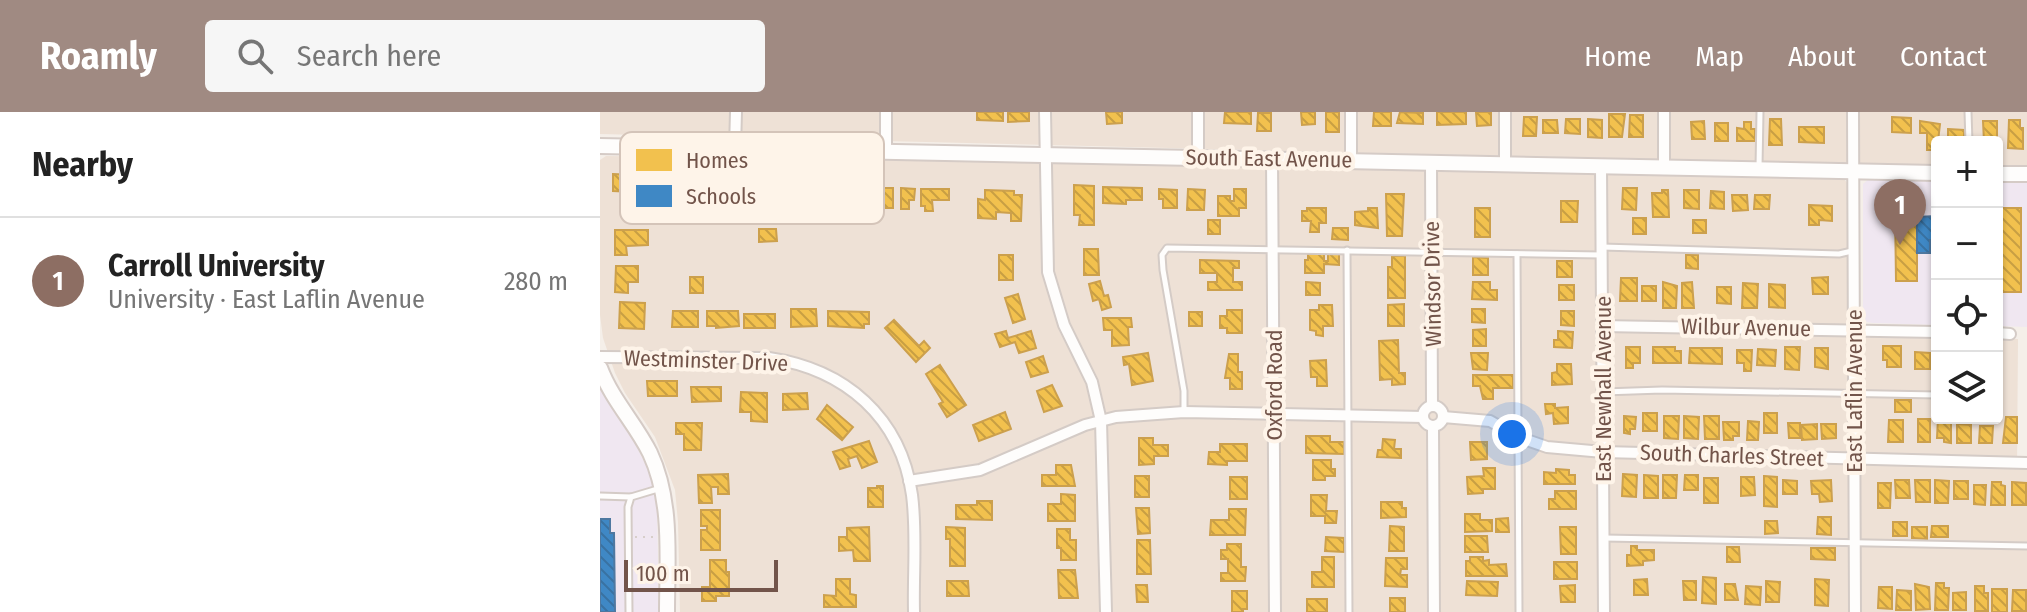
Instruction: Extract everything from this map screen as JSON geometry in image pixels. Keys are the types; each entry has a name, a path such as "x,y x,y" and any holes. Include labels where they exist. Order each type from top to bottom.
{"main road":[{"name":"South East Avenue","path":"600,146 620,146"},
{"name":"South East Avenue","path":"886,151 1931,173"},
{"path":"2003,174 2027,174"},
{"path":"600,368 618,404 644,442 662,488 666,518 667,612"}],"street":[{"path":"735,132 736,112"},
{"path":"886,112 886,151"},
{"path":"1045,112 1046,255 1051,288 1064,325 1092,382 1101,421 1106,612"},
{"path":"1198,112 1198,156"},
{"path":"1351,112 1351,160"},
{"path":"1505,112 1505,164"},
{"path":"1664,112 1664,167"},
{"name":"East Laflin Avenue","path":"1853,112 1855,612"},
{"name":"Oxford Road","path":"1272,158 1275,612"},
{"name":"Windsor Drive","path":"1431,162 1432,406"},
{"name":"East Newhall Avenue","path":"1601,166 1604,612"},
{"name":"Wilbur Avenue","path":"1602,326 1931,332"},
{"path":"2003,333 2010,334"},
{"name":"Westminster Drive","path":"600,357 769,358 790,361 821,372 862,398 881,419 897,445 909,481 913,508 914,612"},
{"path":"1432,406 1441,410 1443,417 1439,425 1433,427 1425,423 1423,417 1424,411 1432,406"},
{"path":"909,481 980,470 1046,440 1101,421 1151,413 1423,417"},
{"name":"South Charles Street","path":"1443,417 1490,421 1518,437 1547,447 1603,452 2027,463"},
{"path":"1433,427 1434,612"}],"lane":[{"path":"1759,169 1760,112"},
{"path":"1968,112 1969,136"},
{"path":"1184,412 1184,391 1163,270 1163,252 1167,248 1517,254 1602,251 1839,254 1854,250"},
{"path":"1347,250 1349,612"},
{"path":"1517,254 1519,612"},
{"path":"1602,392 1662,390 1931,395"},
{"path":"600,496 631,497 662,488"},
{"path":"629,612 628,507 631,497"},
{"path":"1603,538 2027,546"}],"shaded area":[{"path":"600,112 2027,112 2027,167 2003,166 2003,136 1931,136 1931,165 884,141 884,132 620,132 620,134 600,134"},
{"path":"606,156 620,156 620,224 884,224 884,159 1843,178 1849,185 1850,335 1931,337 1931,424 2003,424 2003,338 2018,339 2017,468 2027,469 2027,612 680,612 675,490 655,437 615,373 603,338 600,315 600,160"},
{"path":"1869,179 1931,180 1931,325 1873,323 1863,317 1863,184"},
{"path":"2003,181 2027,182 2027,327 2003,326"},
{"path":"600,390 634,441 650,474 657,508 659,612 600,612"}],"building: Homes":[{"path":"977,112 1003,112 1003,121 977,120"},
{"path":"1008,112 1029,112 1029,121 1008,122"},
{"path":"1106,112 1122,112 1122,123 1107,124"},
{"path":"1225,112 1251,112 1251,124 1224,123"},
{"path":"1301,112 1315,112 1315,124 1302,125"},
{"path":"1326,112 1339,112 1339,132 1326,132"},
{"path":"1374,112 1391,112 1391,126 1373,126"},
{"path":"1400,112 1423,113 1423,124 1397,123"},
{"path":"1437,112 1466,112 1466,124 1437,125"},
{"path":"1476,112 1491,112 1491,125 1477,126"},
{"path":"1258,113 1271,113 1271,131 1257,131"},
{"path":"1609,114 1625,114 1622,137 1609,137"},
{"path":"1630,115 1643,115 1643,137 1629,137"},
{"path":"1524,117 1537,117 1536,136 1523,136"},
{"path":"1892,117 1911,118 1911,133 1892,132"},
{"path":"1566,119 1580,119 1580,134 1565,133"},
{"path":"1588,119 1602,120 1602,138 1588,137"},
{"path":"1770,119 1781,119 1782,145 1769,145"},
{"path":"1543,120 1557,120 1558,133 1543,133"},
{"path":"2009,120 2020,120 2023,149 2008,148"},
{"path":"1704,121 1705,139 1692,139 1691,122"},
{"path":"1920,121 1940,124 1939,136 1931,136 1931,150 1927,150 1927,133 1920,133"},
{"path":"1983,121 1997,121 1997,136 1984,136"},
{"path":"1744,122 1751,122 1751,129 1755,129 1755,141 1737,141 1737,128 1744,129"},
{"path":"1715,123 1728,123 1728,141 1715,141"},
{"path":"1799,127 1824,127 1824,143 1799,142"},
{"path":"1948,129 1964,130 1964,136 1948,136"},
{"path":"613,174 620,174 620,191 613,191"},
{"path":"1074,185 1094,186 1094,225 1079,225 1080,215 1074,215"},
{"path":"1103,187 1142,188 1142,200 1126,200 1126,204 1103,203"},
{"path":"884,188 893,188 893,208 884,208"},
{"path":"901,188 915,189 914,200 909,200 909,209 901,209"},
{"path":"1623,188 1637,188 1636,210 1622,209"},
{"path":"921,189 949,189 949,200 932,200 933,211 925,211 925,206 921,206"},
{"path":"1159,189 1177,190 1177,208 1163,208"},
{"path":"1188,189 1205,190 1204,210 1187,210"},
{"path":"1234,189 1246,189 1246,208 1239,208 1239,216 1218,216 1218,196 1230,196 1230,201 1234,201"},
{"path":"985,190 1014,191 1014,195 1022,195 1021,221 1011,221 1011,213 996,212 996,219 978,218 978,199 985,200"},
{"path":"1662,190 1668,190 1669,217 1653,217 1652,193 1662,193"},
{"path":"1684,190 1699,190 1699,209 1684,208"},
{"path":"1711,191 1724,192 1724,209 1710,208"},
{"path":"1386,194 1404,194 1402,236 1387,236"},
{"path":"1732,195 1747,195 1748,210 1733,211"},
{"path":"1755,195 1770,195 1769,209 1754,209"},
{"path":"1561,201 1578,201 1577,222 1561,222"},
{"path":"1809,205 1832,206 1832,221 1819,220 1819,225 1809,225"},
{"path":"1307,208 1326,208 1326,223 1319,223 1319,232 1310,232 1311,221 1302,221 1302,211 1307,211"},
{"path":"1368,208 1377,208 1378,228 1355,225 1355,212 1368,211"},
{"path":"1475,208 1490,208 1490,237 1475,237"},
{"path":"2003,208 2021,208 2021,292 2003,292"},
{"path":"1895,209 1917,209 1917,281 1896,281"},
{"path":"1633,218 1646,218 1646,234 1633,234"},
{"path":"1208,220 1220,220 1220,234 1208,234"},
{"path":"1693,220 1706,220 1706,233 1693,233"},
{"path":"1333,228 1348,228 1348,240 1332,239"},
{"path":"759,229 776,229 777,241 759,242"},
{"path":"615,230 648,230 648,245 626,246 627,255 615,255"},
{"path":"1084,249 1098,249 1099,275 1084,275"},
{"path":"1308,254 1324,254 1324,261 1328,261 1328,254 1339,254 1339,265 1324,264 1324,273 1305,273"},
{"path":"999,255 1013,255 1013,280 999,280"},
{"path":"1686,255 1698,255 1698,269 1686,268"},
{"path":"1392,256 1405,256 1405,298 1388,298 1388,267 1392,267"},
{"path":"1473,257 1488,258 1488,275 1473,275"},
{"path":"1200,260 1239,261 1239,268 1233,268 1233,282 1242,282 1242,290 1208,290 1208,282 1217,282 1217,273 1200,273"},
{"path":"1557,261 1572,261 1572,277 1557,277"},
{"path":"616,266 638,266 638,282 628,282 628,293 615,292"},
{"path":"690,277 703,277 703,293 690,293"},
{"path":"1828,277 1828,294 1813,294 1812,278"},
{"path":"1621,278 1637,278 1637,301 1620,301"},
{"path":"1100,281 1111,307 1102,310 1099,299 1093,301 1089,284"},
{"path":"1306,282 1320,283 1320,295 1306,295"},
{"path":"1473,282 1490,282 1490,290 1497,290 1497,300 1472,299"},
{"path":"1663,282 1677,286 1676,308 1663,308"},
{"path":"1692,282 1694,308 1682,308 1682,283"},
{"path":"1743,283 1758,284 1757,308 1742,308"},
{"path":"1769,284 1785,285 1785,308 1769,307"},
{"path":"1559,285 1574,285 1574,300 1559,300"},
{"path":"1642,286 1656,286 1656,301 1642,301"},
{"path":"1717,287 1731,287 1731,304 1717,303"},
{"path":"1018,294 1025,319 1013,323 1005,298"},
{"path":"620,302 645,303 644,329 619,328"},
{"path":"1404,304 1404,326 1388,326 1388,305"},
{"path":"1319,305 1332,305 1333,326 1323,326 1323,336 1310,330 1310,310 1319,310"},
{"path":"791,309 816,309 817,326 791,327"},
{"path":"1472,309 1485,309 1485,323 1472,322"},
{"path":"1227,310 1242,310 1242,333 1227,333 1227,328 1220,328 1220,316 1227,316"},
{"path":"673,311 698,311 698,327 672,327"},
{"path":"707,311 738,311 739,326 707,326"},
{"path":"828,311 869,312 869,324 864,324 864,328 828,326"},
{"path":"1561,311 1574,311 1574,326 1561,325"},
{"path":"1189,312 1202,312 1202,326 1189,326"},
{"path":"744,314 775,314 775,328 744,328"},
{"path":"1103,318 1131,318 1129,345 1112,346 1112,330 1104,330"},
{"path":"894,320 919,346 924,341 930,348 916,362 885,328"},
{"path":"1486,329 1486,346 1473,346 1473,330"},
{"path":"1006,331 1008,338 1031,331 1036,348 1019,353 1015,342 1000,347 995,334"},
{"path":"1558,331 1573,332 1572,348 1554,347"},
{"path":"1398,340 1399,373 1405,373 1405,384 1392,385 1392,379 1380,380 1379,341"},
{"path":"1883,346 1901,346 1901,367 1887,367 1887,360 1883,360"},
{"path":"1626,347 1640,347 1640,363 1633,363 1633,368 1626,368"},
{"path":"1653,347 1675,347 1675,351 1681,351 1681,363 1653,363"},
{"path":"1785,347 1800,347 1799,370 1785,369"},
{"path":"1690,348 1722,348 1722,364 1689,363"},
{"path":"1815,348 1828,348 1828,369 1815,367"},
{"path":"1758,349 1776,350 1775,366 1757,365"},
{"path":"1737,350 1752,350 1751,371 1744,371 1744,363 1737,363"},
{"path":"1915,352 1930,353 1930,369 1915,369"},
{"path":"1148,353 1153,381 1132,385 1129,364 1124,365 1123,357"},
{"path":"1471,353 1488,353 1487,370 1473,369"},
{"path":"1229,354 1238,354 1242,389 1230,389 1230,378 1225,378"},
{"path":"1043,356 1048,372 1031,377 1026,362"},
{"path":"1326,360 1327,386 1317,386 1317,377 1311,377 1310,361"},
{"path":"1557,364 1571,364 1572,384 1552,385 1552,373 1557,372"},
{"path":"940,365 966,405 947,417 939,404 943,402 926,374"},
{"path":"1473,375 1513,375 1513,388 1493,388 1493,399 1483,399 1480,386 1473,386"},
{"path":"647,381 677,381 677,396 648,396"},
{"path":"1052,385 1062,406 1044,412 1037,391"},
{"path":"691,387 721,387 721,401 692,402"},
{"path":"741,392 767,393 767,422 751,421 751,412 740,412"},
{"path":"807,393 808,409 783,410 783,394"},
{"path":"1895,400 1911,400 1911,412 1895,412"},
{"path":"1545,404 1555,404 1555,408 1568,407 1568,423 1554,424 1553,413 1546,414"},
{"path":"827,405 853,427 842,440 817,419"},
{"path":"1005,412 1011,429 979,441 973,425"},
{"path":"1643,413 1657,413 1657,431 1643,431"},
{"path":"1764,413 1777,413 1777,433 1764,433"},
{"path":"1624,416 1636,417 1635,429 1630,429 1630,434 1624,433"},
{"path":"1664,416 1679,416 1678,439 1664,438"},
{"path":"1684,416 1699,417 1698,439 1684,438"},
{"path":"1704,416 1719,416 1719,439 1705,439"},
{"path":"2006,417 2017,417 2017,443 2003,443"},
{"path":"1918,419 1930,419 1930,442 1918,442"},
{"path":"1889,420 1903,420 1903,442 1888,442"},
{"path":"1748,421 1759,422 1758,440 1747,440"},
{"path":"1723,422 1739,422 1739,436 1724,440"},
{"path":"676,423 702,423 701,450 684,450 684,434 676,434"},
{"path":"1788,423 1800,423 1800,438 1789,438"},
{"path":"1817,424 1817,439 1802,440 1801,425"},
{"path":"1821,424 1836,424 1836,438 1822,439"},
{"path":"1938,424 1951,424 1951,443 1937,438"},
{"path":"1957,424 1971,425 1971,443 1957,443"},
{"path":"1980,426 1993,426 1992,443 1979,443"},
{"path":"1306,436 1330,436 1330,442 1344,442 1344,454 1306,453"},
{"path":"1139,438 1153,438 1153,445 1168,445 1168,456 1154,456 1154,464 1139,465"},
{"path":"1383,439 1395,440 1394,449 1401,449 1401,458 1377,457 1378,450 1382,450"},
{"path":"869,441 877,462 862,468 857,456 848,459 850,466 840,469 833,452"},
{"path":"1470,442 1487,442 1487,459 1471,460"},
{"path":"1220,444 1247,444 1247,461 1227,461 1227,465 1208,464 1209,452 1220,452"},
{"path":"1313,460 1331,460 1335,476 1313,480"},
{"path":"1056,465 1071,465 1075,486 1042,486 1042,475 1056,475"},
{"path":"1483,468 1495,468 1495,489 1468,494 1467,477 1484,476"},
{"path":"1556,469 1569,470 1569,475 1575,475 1575,484 1544,484 1544,472 1556,473"},
{"path":"728,474 729,494 718,494 718,487 711,487 712,503 699,503 698,475"},
{"path":"1623,474 1637,475 1636,497 1622,496"},
{"path":"1644,475 1658,476 1658,498 1644,498"},
{"path":"1663,475 1677,475 1676,498 1663,498"},
{"path":"1685,475 1698,475 1698,490 1684,490"},
{"path":"1135,476 1149,476 1149,497 1135,497"},
{"path":"1764,476 1777,477 1777,507 1764,506"},
{"path":"1230,477 1247,477 1247,499 1230,499"},
{"path":"1741,477 1754,477 1755,495 1741,496"},
{"path":"1704,478 1718,478 1718,503 1704,503"},
{"path":"1783,480 1797,481 1797,494 1783,494"},
{"path":"1831,480 1832,501 1820,502 1819,494 1812,494 1811,481"},
{"path":"1895,480 1909,480 1910,498 1896,498"},
{"path":"1915,480 1930,480 1930,502 1916,502"},
{"path":"1935,480 1949,481 1948,503 1935,503"},
{"path":"1954,481 1968,481 1968,499 1954,499"},
{"path":"1992,482 2001,482 2005,486 2005,505 1991,505"},
{"path":"2012,482 2026,483 2026,505 2012,505"},
{"path":"1878,483 1891,483 1890,508 1878,508"},
{"path":"1974,485 1986,485 1985,505 1974,504"},
{"path":"883,486 883,507 868,507 868,488"},
{"path":"1555,491 1576,491 1576,509 1549,509 1549,499 1555,499"},
{"path":"1061,494 1075,495 1075,521 1048,521 1048,504 1061,504"},
{"path":"1311,495 1327,495 1326,511 1337,511 1336,523 1325,523 1325,516 1311,516"},
{"path":"977,501 992,501 992,520 956,519 956,505 977,505"},
{"path":"1381,502 1402,502 1406,517 1381,518"},
{"path":"1136,508 1149,508 1150,533 1138,534"},
{"path":"1229,509 1246,509 1245,535 1210,535 1211,520 1229,520"},
{"path":"701,510 720,510 720,550 701,550 701,530 707,530 707,526 701,526"},
{"path":"1465,514 1480,514 1480,520 1492,520 1492,531 1465,532"},
{"path":"1818,517 1831,517 1831,535 1817,534"},
{"path":"1508,518 1509,532 1496,532 1496,519"},
{"path":"1765,521 1777,521 1778,533 1765,534"},
{"path":"1893,522 1907,522 1907,536 1893,536"},
{"path":"1390,526 1404,527 1404,551 1389,551"},
{"path":"1932,526 1948,526 1948,537 1931,537"},
{"path":"869,527 870,561 854,561 853,550 839,551 839,537 847,537 847,528"},
{"path":"946,527 965,528 965,566 950,566 950,539 946,539"},
{"path":"1560,527 1576,527 1576,554 1561,554"},
{"path":"1912,527 1927,527 1927,539 1912,538"},
{"path":"1057,529 1070,529 1070,540 1076,540 1076,560 1061,560 1061,548 1057,548"},
{"path":"1465,536 1487,536 1488,552 1465,552"},
{"path":"1326,537 1344,538 1344,552 1325,551"},
{"path":"1137,540 1150,540 1151,574 1137,574"},
{"path":"1227,544 1241,544 1241,567 1246,567 1245,581 1221,581 1221,573 1228,573 1228,559 1221,559 1221,550 1227,550"},
{"path":"1631,546 1637,546 1637,550 1654,550 1654,560 1643,561 1643,565 1627,566"},
{"path":"1727,547 1739,547 1740,562 1727,562"},
{"path":"1811,548 1835,548 1835,560 1811,559"},
{"path":"1322,557 1334,557 1334,587 1312,587 1312,572 1322,572"},
{"path":"1470,557 1483,557 1483,561 1489,560 1489,565 1506,564 1507,576 1466,576 1466,561 1470,561"},
{"path":"1386,558 1407,558 1407,569 1401,569 1400,575 1407,575 1407,587 1385,586"},
{"path":"710,560 726,560 729,596 716,596 716,601 702,601 702,587 710,587"},
{"path":"1554,562 1577,562 1577,579 1554,579"},
{"path":"1058,570 1075,570 1078,598 1059,598"},
{"path":"1703,577 1716,578 1716,604 1702,603"},
{"path":"836,579 850,579 850,594 856,595 856,607 824,607 824,595 836,596"},
{"path":"1647,579 1648,595 1634,595 1634,580"},
{"path":"1815,579 1829,580 1828,606 1815,605"},
{"path":"947,581 968,581 969,596 947,596"},
{"path":"1467,581 1498,582 1497,596 1466,595"},
{"path":"1683,581 1696,581 1696,600 1684,600"},
{"path":"1766,581 1780,582 1779,602 1766,602"},
{"path":"1936,583 1944,583 1944,588 1949,588 1948,610 1935,610"},
{"path":"1725,584 1735,584 1738,600 1725,600"},
{"path":"1915,584 1929,587 1930,609 1916,610"},
{"path":"1136,585 1147,585 1148,602 1137,602"},
{"path":"1575,585 1575,602 1561,602 1560,586"},
{"path":"1746,586 1761,587 1760,605 1745,604"},
{"path":"1975,586 1984,586 1984,593 1988,593 1988,611 1975,611"},
{"path":"1879,587 1892,587 1892,609 1878,608"},
{"path":"1992,589 2007,589 2007,612 1992,612"},
{"path":"1897,590 1911,591 1911,610 1896,610"},
{"path":"2013,590 2026,590 2026,611 2012,611"},
{"path":"1232,591 1247,591 1247,609 1243,612 1232,612"},
{"path":"1966,592 1966,610 1953,610 1953,593"},
{"path":"1390,598 1405,598 1405,612 1390,612"},
{"path":"1307,599 1327,599 1327,612 1307,612"}],"building: Schools":[{"path":"1931,216 1930,253 1917,253 1917,217"},
{"path":"600,519 610,519 610,533 614,533 615,612 600,612"}],"place":[{"name":"Carroll University","path":"1900,245"}]}
